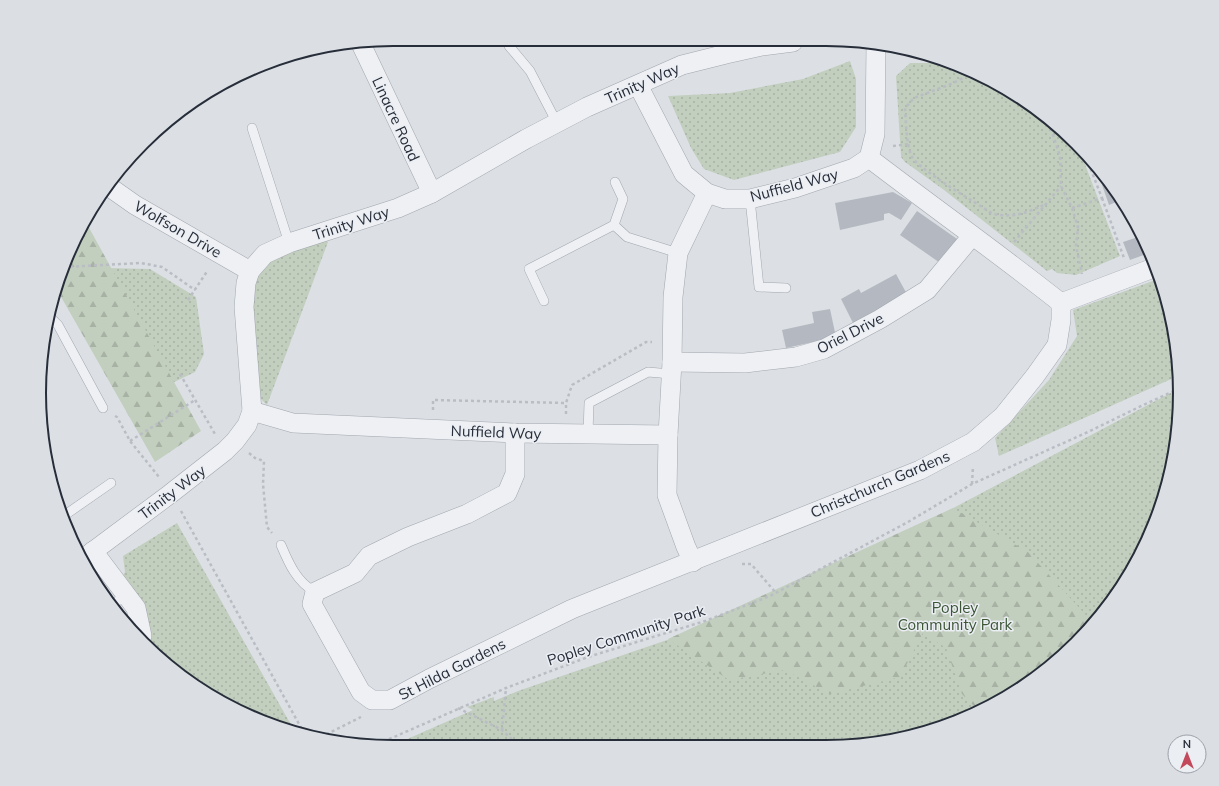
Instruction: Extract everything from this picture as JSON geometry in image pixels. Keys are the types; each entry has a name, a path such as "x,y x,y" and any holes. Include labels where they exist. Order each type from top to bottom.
{"street":[{"name":"Trinity Way","path":"89,554 170,494 230,446 247,425 252,412 244,307 246,283 250,270 265,254 289,243 398,208 432,193 526,138 587,107 682,65 763,46"},
{"name":"Linacre Road","path":"365,47 432,193"},
{"path":"876,50 875,134 869,158 972,236 1002,256 1061,303 1151,269"},
{"name":"Nuffield Way","path":"638,85 684,174 707,193 725,199 750,199 795,188 854,168 869,158"},
{"name":"Wolfson Drive","path":"112,189 135,205 250,270"},
{"path":"693,562 667,495 673,297 678,253 707,193"},
{"name":"Oriel Drive","path":"672,368 745,363 796,357 824,349 880,319 927,290 972,236"},
{"name":"Christchurch Gardens","path":"693,562 775,527 920,470 974,442 1003,416 1035,376 1057,345 1061,320 1061,303"},
{"name":"Nuffield Way","path":"252,412 293,423 515,433 668,435"},
{"path":"372,700 361,692 312,604 315,592 355,572 369,556 408,537 467,514 506,493 515,474 515,433"},
{"path":"89,554 119,600 136,608 141,631"},
{"name":"St Hilda Gardens","path":"372,700 390,700 429,679 572,610 693,562"}],"lane":[{"path":"509,46 530,71 557,123"},
{"path":"252,128 289,243"},
{"path":"544,301 530,269 614,225 623,199 615,182"},
{"path":"750,199 759,287 786,288"},
{"path":"614,225 627,237 678,253"},
{"path":"54,320 58,325 103,408"},
{"path":"588,434 589,403 648,372 672,368"},
{"path":"67,513 111,483"},
{"path":"281,545 291,568 307,587 315,592"}],"path":[{"path":"967,76 914,98 905,108 906,126 912,158 922,168 993,214 1006,216 1022,214 1046,204"},
{"path":"1051,129 1060,156 1061,186 1072,208 1078,228 1076,246 1086,293"},
{"path":"1090,168 1131,277"},
{"path":"1002,256 1061,186"},
{"path":"1072,208 1102,198"},
{"path":"188,300 218,252"},
{"path":"69,267 141,263 162,267 195,290"},
{"path":"432,429 433,400 566,403 572,385 646,342 672,342"},
{"path":"180,374 194,400 230,446 264,461 263,484 267,527 281,545"},
{"name":"Popley Community Park","path":"387,740 506,688 588,657 705,621 776,593 908,522 972,484 1088,432 1173,391"},
{"path":"130,441 194,400"},
{"path":"103,408 117,417 130,441 158,476 170,494 302,728"},
{"path":"739,564 751,564 776,593"},
{"path":"502,730 506,688"},
{"path":"328,734 361,718 368,710 372,700"},
{"path":"458,708 502,730 513,740"}],"green space":[{"path":"850,61 856,79 856,127 840,152 734,180 704,169 691,148 668,96 730,93 803,79"},
{"path":"910,63 938,64 959,72 1000,92 1019,104 1055,132 1084,161 1120,256 1076,275 1057,273 1052,269 1047,271 944,190 905,162 901,157 896,76"},
{"path":"88,227 201,431 155,462 60,295 72,260"},
{"path":"325,239 328,242 267,405 257,395 251,283 271,259"},
{"path":"105,268 150,269 196,297 204,354 195,372 166,386"},
{"path":"1155,280 1166,325 1170,348 1172,379 999,456 995,438 1049,380 1077,336 1073,310"},
{"name":"Popley Community Park","path":"1173,392 1170,438 1155,505 1147,526 1115,586 1087,622 1055,654 1019,682 1000,694 959,714 938,722 894,733 849,739 405,740 473,710 467,707 494,697 494,701 518,691 772,604"},
{"path":"953,508 1028,552 1089,619 1055,654 1019,682 1000,694 974,706 962,694 946,648 923,633 900,677 830,694 785,670 729,680 668,639"},
{"path":"177,523 291,725 260,714 219,694 200,682 164,654 148,638 141,605 121,578 125,572 123,556"}],"building":[{"path":"1103,185 1116,202 1109,205"},
{"path":"893,192 912,203 901,220 889,213 884,214 884,220 840,230 835,203"},
{"path":"917,211 960,241 943,265 900,235"},
{"path":"1136,238 1144,255 1130,260 1123,242"},
{"path":"896,274 908,296 854,325 841,299 859,289 861,293"},
{"path":"830,309 836,337 786,348 782,330 814,323 812,312"}]}
